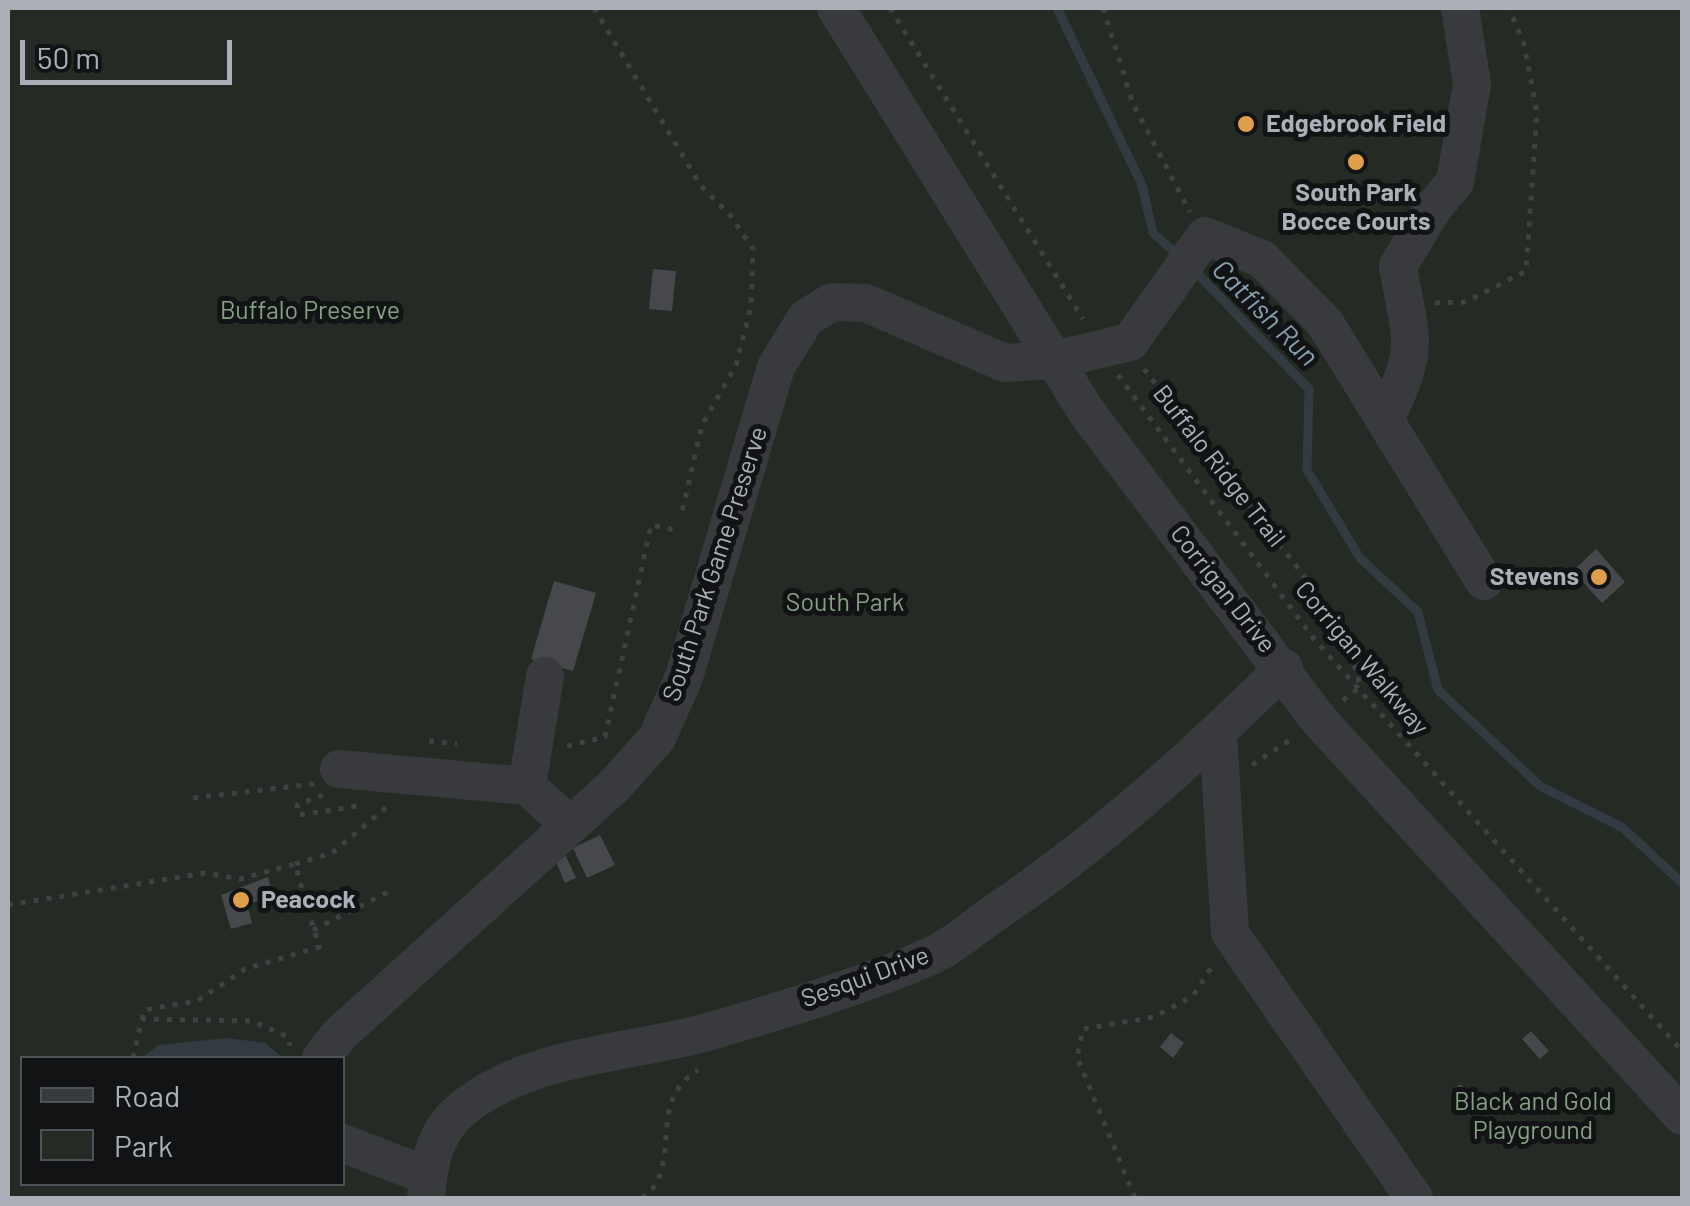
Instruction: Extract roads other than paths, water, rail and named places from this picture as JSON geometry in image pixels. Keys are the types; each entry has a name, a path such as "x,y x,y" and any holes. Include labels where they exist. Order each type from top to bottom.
{"street":[{"name":"Corrigan Drive","path":"836,8 1086,411 1284,668 1318,719 1682,1116"},
{"path":"1460,8 1472,84 1456,182 1434,208 1398,266 1414,339 1409,368 1385,420 1484,581"},
{"name":"South Park Game Preserve","path":"322,1056 351,1024 614,786 656,738 684,678 776,367 806,318 832,302 866,303 1004,363 1054,360 1116,346 1199,242 1262,259 1325,323 1385,420"},
{"name":"Sesqui Drive","path":"427,1187 439,1137 459,1111 492,1089 530,1073 711,1031 929,957 1054,873 1218,732 1284,668"},
{"path":"527,786 545,676"},
{"path":"1218,732 1230,933 1414,1198"},
{"path":"331,781 527,786 570,825"},
{"path":"345,1145 427,1187"}],"waterway":[{"name":"Catfish Run","path":"1057,8 1142,185 1153,233 1180,257"},
{"name":"Catfish Run","path":"1191,267 1309,389 1307,470 1360,558 1418,612 1438,690 1540,786 1623,828 1682,883"}],"place":[{"name":"Edgebrook Field","path":"1246,124"},
{"name":"South Park Bocce Courts","path":"1356,162"},
{"name":"Stevens","path":"1599,577"},
{"name":"Peacock","path":"241,900"}],"park label":[{"name":"Buffalo Preserve","path":"310,311"},
{"name":"South Park","path":"845,603"},
{"name":"Black and Gold Playground","path":"1533,1116"}]}
